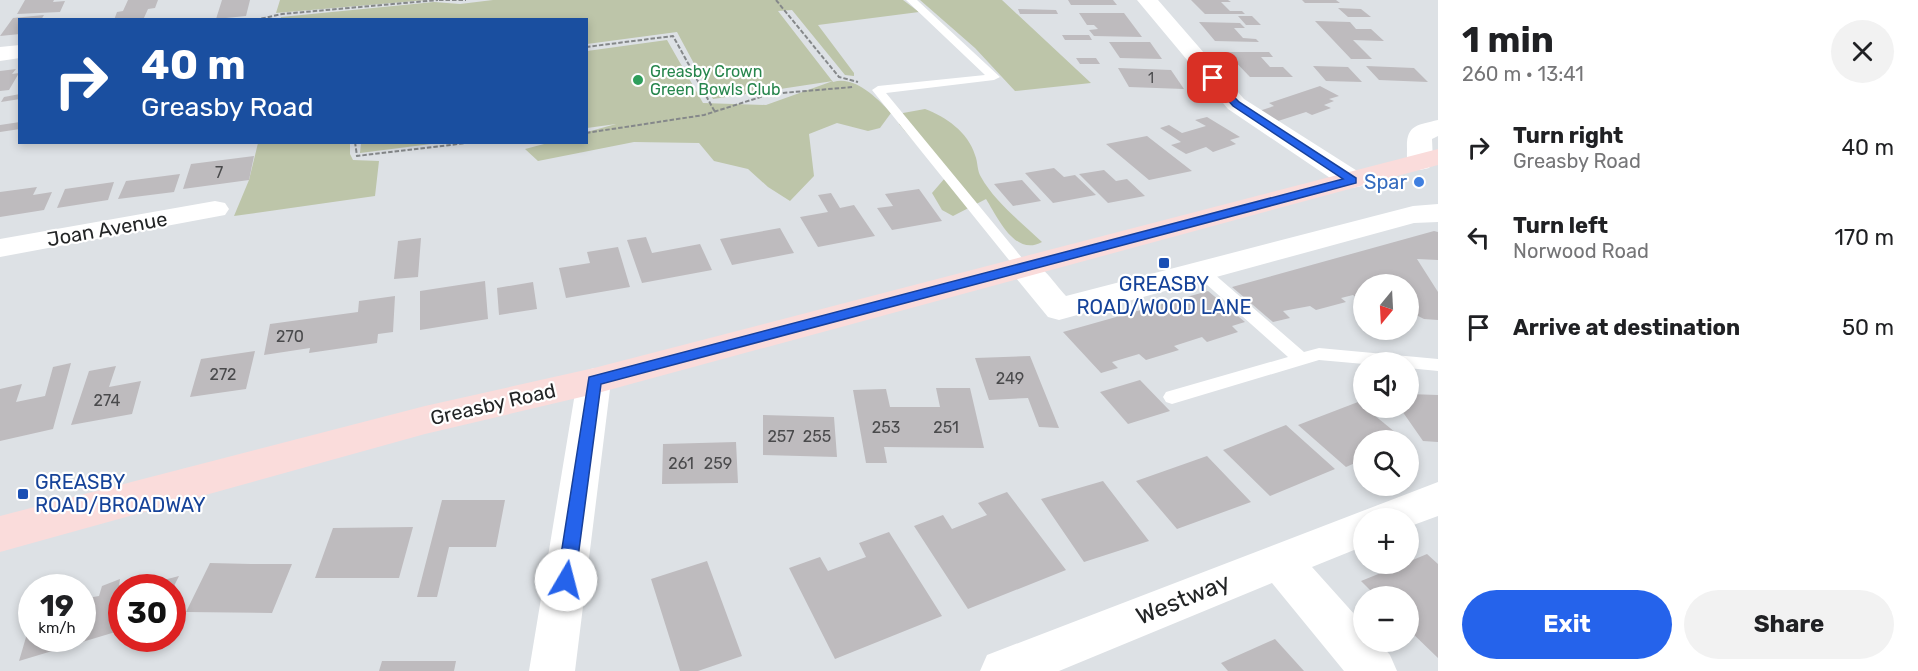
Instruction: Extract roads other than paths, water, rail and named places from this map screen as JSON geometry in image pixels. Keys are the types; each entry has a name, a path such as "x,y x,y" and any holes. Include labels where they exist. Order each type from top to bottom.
{"main road":[{"name":"Greasby Road","path":"0,534 425,420 594,381 1429,159"}],"street":[{"path":"1147,0 1236,104 1352,180"},
{"path":"0,54 18,51"},
{"path":"1429,159 1419,135 1438,127"},
{"name":"Joan Avenue","path":"0,248 215,209"},
{"path":"1022,267 1059,309 1413,215 1438,213"},
{"path":"552,671 594,381"},
{"path":"1414,508 1438,499"},
{"name":"Westway","path":"1003,671 1353,531"},
{"path":"1280,561 1374,671"}],"lane":[{"path":"911,0 994,77 878,90 1022,267"},
{"path":"1201,271 1301,359"},
{"path":"1172,397 1319,354 1438,365"}],"place":[{"name":"Greasby Crown Green Bowls Club","path":"638,80"},
{"name":"Spar","path":"1419,182"},
{"name":"GREASBY ROAD/WOOD LANE","path":"1164,263"},
{"name":"GREASBY ROAD/BROADWAY","path":"23,494"}]}
